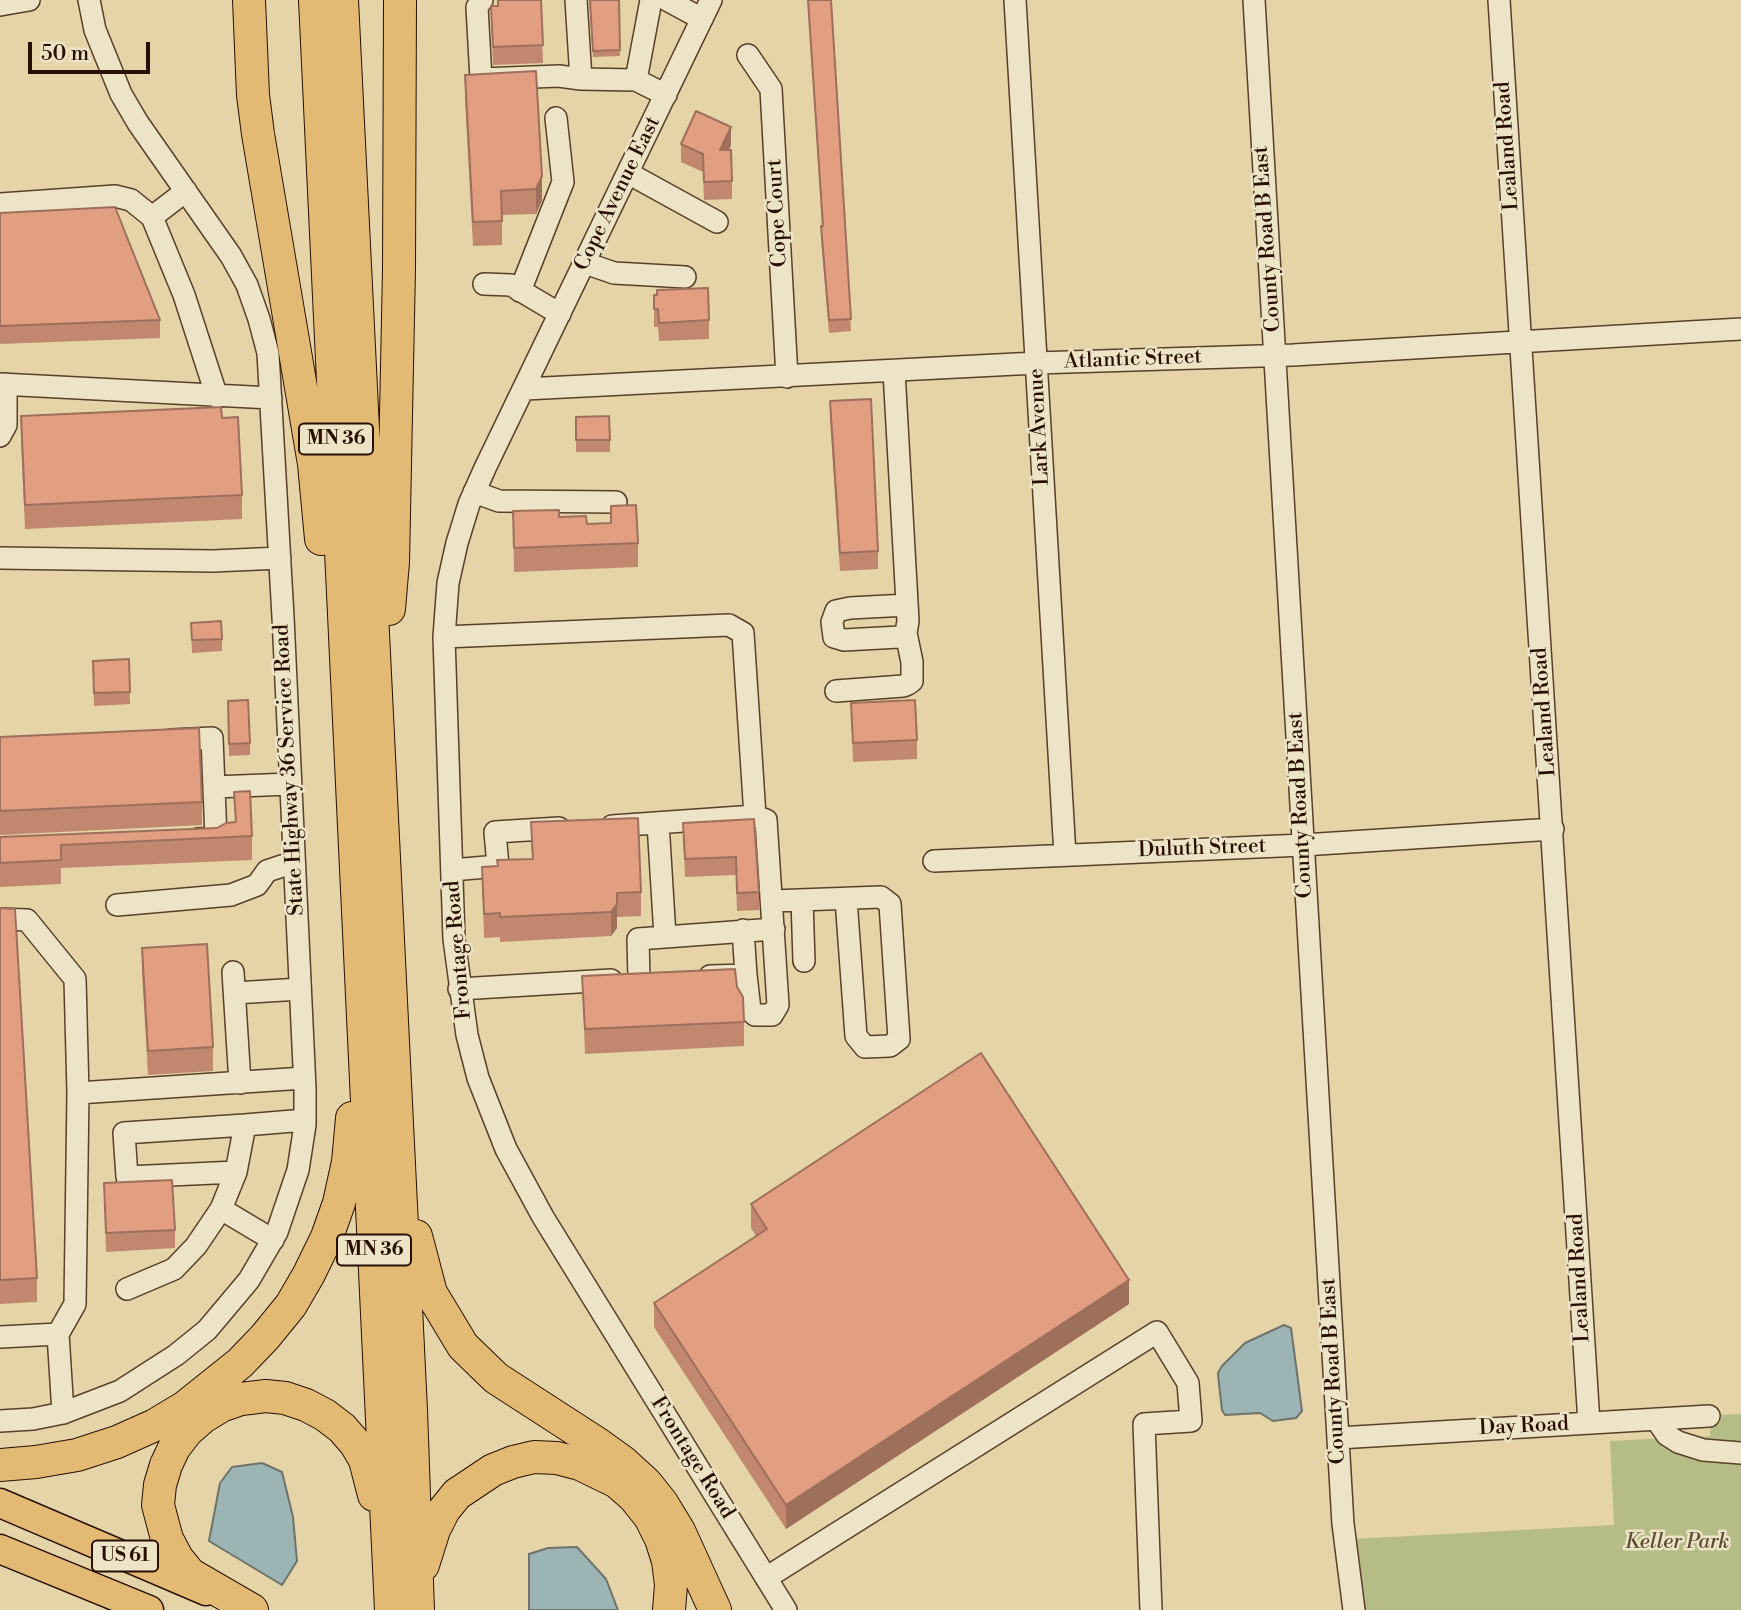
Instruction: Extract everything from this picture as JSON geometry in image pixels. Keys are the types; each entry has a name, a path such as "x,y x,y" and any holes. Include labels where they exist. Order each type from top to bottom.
{"highway":[{"path":"249,0 253,95 258,134 314,464 334,680 357,878"},
{"name":"MN 36","path":"315,0 359,918 407,1597"},
{"name":"MN 36","path":"342,0 395,1100 407,1597"},
{"path":"379,743 393,562 399,269 400,0"},
{"path":"0,1465 77,1455 117,1442 155,1425 185,1407 240,1363 265,1338 291,1305 327,1237 339,1203 348,1162 359,918"},
{"path":"395,1100 414,1229 422,1264 431,1293 447,1321 463,1346 496,1378 598,1444 646,1483 663,1503 679,1531 715,1610"},
{"path":"251,1610 190,1574 167,1539 158,1505 166,1465 174,1448 187,1431 221,1406 241,1399 266,1396 285,1398 325,1415 355,1443 371,1479 407,1597"},
{"path":"407,1597 434,1530 444,1510 457,1494 493,1470 513,1462 534,1457 557,1458 580,1464 617,1482 650,1517 668,1561 671,1585 669,1610"}],"main road":[{"name":"US 61","path":"0,1503 251,1610"},
{"name":"US 61","path":"0,1549 149,1610"}],"street":[{"path":"0,5 29,0"},
{"name":"State Highway 36 Service Road","path":"0,1421 33,1419 62,1413 120,1391 176,1355 206,1329 229,1306 249,1280 273,1240 298,1170 304,1120 280,558 268,353 247,285 231,256 121,94 95,30 89,0"},
{"path":"482,0 477,7 481,79 559,76 636,80 666,95"},
{"path":"576,0 581,79"},
{"path":"636,80 651,0"},
{"path":"667,0 707,9"},
{"name":"Lark Avenue","path":"1015,0 1065,855"},
{"name":"County Road B East","path":"1254,0 1343,1524 1354,1610"},
{"name":"Lealand Road","path":"1500,0 1589,1423"},
{"name":"Cope Avenue East","path":"525,389 707,9"},
{"name":"Cope Court","path":"748,55 771,89 787,377"},
{"path":"520,291 563,182 556,118"},
{"path":"628,173 717,222"},
{"path":"152,217 186,191"},
{"path":"0,204 115,196 131,200 152,217 184,295 217,397"},
{"path":"586,263 614,273 685,277"},
{"path":"484,284 511,285 561,314"},
{"name":"Atlantic Street","path":"525,389 1036,363 1521,343 1741,329"},
{"path":"836,691 903,686 912,681 912,662 906,633 908,621 894,371"},
{"path":"0,436 6,425 3,384 271,398"},
{"name":"Frontage Road","path":"525,389 474,492 457,543 449,583 444,637 454,939 467,1035 478,1078 502,1139 526,1188 786,1610"},
{"path":"474,492 499,501 616,502"},
{"path":"0,558 213,561 280,558"},
{"path":"906,633 899,637 844,640 834,637 832,622 836,611 907,605"},
{"path":"444,637 729,625 743,634 755,816"},
{"path":"146,741 212,738 216,838 176,840"},
{"path":"214,787 290,784"},
{"path":"452,870 498,866 495,832 755,816 766,820 778,1005 772,1015 755,1016 750,1010 743,930"},
{"path":"658,823 665,936"},
{"name":"Duluth Street","path":"934,861 1303,845 1553,828"},
{"path":"117,905 231,895 257,885 267,871 294,862"},
{"path":"772,901 881,897 890,904 899,1039 890,1046 866,1048 856,1036 846,899"},
{"path":"802,900 804,961"},
{"path":"0,919 27,920 75,979 78,1093 75,1304 58,1334 62,1413"},
{"path":"639,979 638,939 774,929"},
{"path":"692,977 746,975"},
{"path":"459,989 666,978"},
{"path":"240,1083 234,982 300,989"},
{"path":"78,1093 304,1079"},
{"path":"236,1172 127,1177 124,1133 304,1120"},
{"path":"127,1289 174,1269 196,1246 222,1209 236,1172 245,1125"},
{"path":"222,1209 273,1240"},
{"path":"766,1578 1157,1332 1188,1383 1191,1421 1144,1424 1151,1610"},
{"path":"0,1337 58,1334"},
{"name":"Day Road","path":"1338,1438 1709,1416"},
{"path":"1656,1419 1667,1435 1678,1442 1703,1450 1741,1453"}],"green space":[{"name":"Keller Park","path":"1741,1414 1741,1610 1357,1610 1353,1539 1614,1525 1610,1441 1710,1436 1711,1415"}],"water":[{"path":"1284,1325 1291,1328 1302,1411 1296,1418 1273,1421 1260,1413 1225,1415 1222,1410 1218,1373 1222,1366 1245,1343"},
{"path":"262,1463 282,1472 293,1517 297,1561 282,1585 209,1541 220,1483 232,1467"},
{"path":"577,1547 606,1579 618,1610 529,1610 529,1554 548,1548"}],"building":[{"path":"498,0 541,0 543,45 493,47 491,6 498,6"},
{"path":"590,0 619,0 620,50 593,51"},
{"path":"808,0 831,0 851,319 829,320"},
{"path":"536,71 542,176 536,189 501,191 502,221 473,222 465,75"},
{"path":"696,111 731,127 720,150 731,150 732,181 704,182 703,154 681,144"},
{"path":"115,207 160,320 0,326 0,213"},
{"path":"708,288 709,320 659,323 658,309 654,309 654,295 657,295 657,290"},
{"path":"871,399 878,551 840,553 830,401"},
{"path":"221,407 222,418 238,417 242,495 25,505 21,416"},
{"path":"609,416 610,440 576,440 576,417"},
{"path":"636,505 638,543 514,548 513,511 559,510 559,517 586,516 587,524 611,523 611,506"},
{"path":"221,621 222,639 192,640 191,623"},
{"path":"129,659 130,692 94,693 93,661"},
{"path":"248,700 250,743 229,744 228,701"},
{"path":"915,700 917,740 853,743 851,703"},
{"path":"199,728 202,802 0,811 0,737"},
{"path":"250,791 252,836 61,845 61,860 0,863 0,837 217,828 236,822 234,792"},
{"path":"638,818 641,892 617,893 617,904 611,912 500,917 500,913 484,914 482,867 498,866 497,860 533,859 531,822"},
{"path":"754,819 759,892 737,893 736,857 685,859 683,823"},
{"path":"0,908 15,909 37,1278 0,1280"},
{"path":"207,944 213,1047 148,1051 142,948"},
{"path":"735,969 737,987 743,997 744,1022 585,1029 582,976"},
{"path":"981,1053 1129,1280 786,1505 654,1303 767,1229 751,1204"},
{"path":"172,1180 175,1230 106,1233 104,1183"}]}
